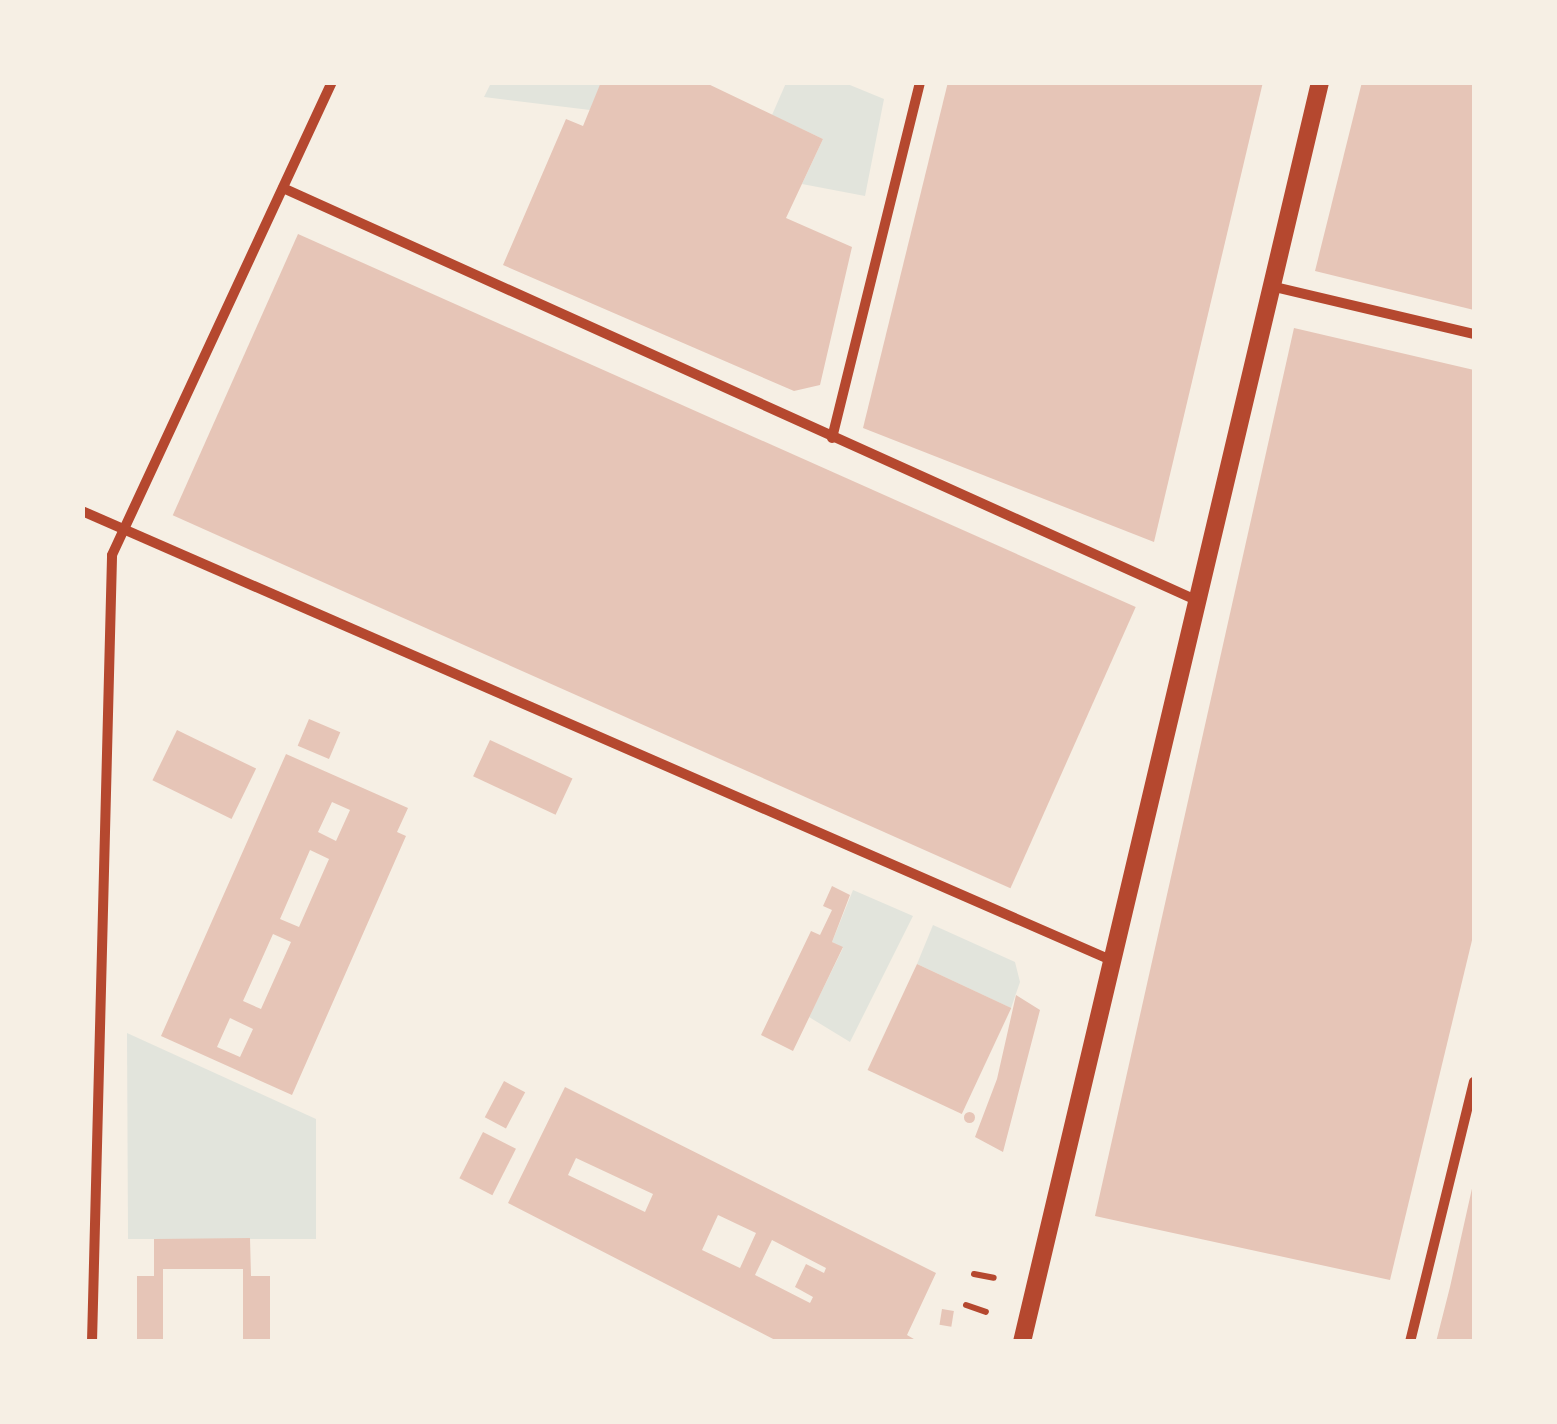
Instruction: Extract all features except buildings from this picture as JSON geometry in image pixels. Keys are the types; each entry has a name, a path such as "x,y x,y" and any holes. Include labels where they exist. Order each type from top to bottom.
{"street":[{"path":"92,1342 88,1248 112,554 332,82"},
{"path":"1022,1342 1320,82"},
{"path":"832,438 916,84"},
{"path":"282,188 1199,602"},
{"path":"1270,286 1474,334"},
{"path":"82,511 124,526 1114,962"},
{"path":"1410,1342 1474,1082"}],"path":[{"path":"974,1274 994,1278"},
{"path":"966,1305 986,1312"}],"shaded area":[{"path":"491,83 601,83 590,110 484,97"},
{"path":"786,83 845,83 884,99 865,196 802,184 823,139 772,115"},
{"path":"853,890 913,916 850,1042 809,1017 843,948 832,942"},
{"path":"933,925 1015,962 1020,982 1011,1008 917,964"},
{"path":"127,1033 316,1119 316,1239 128,1239"}]}
